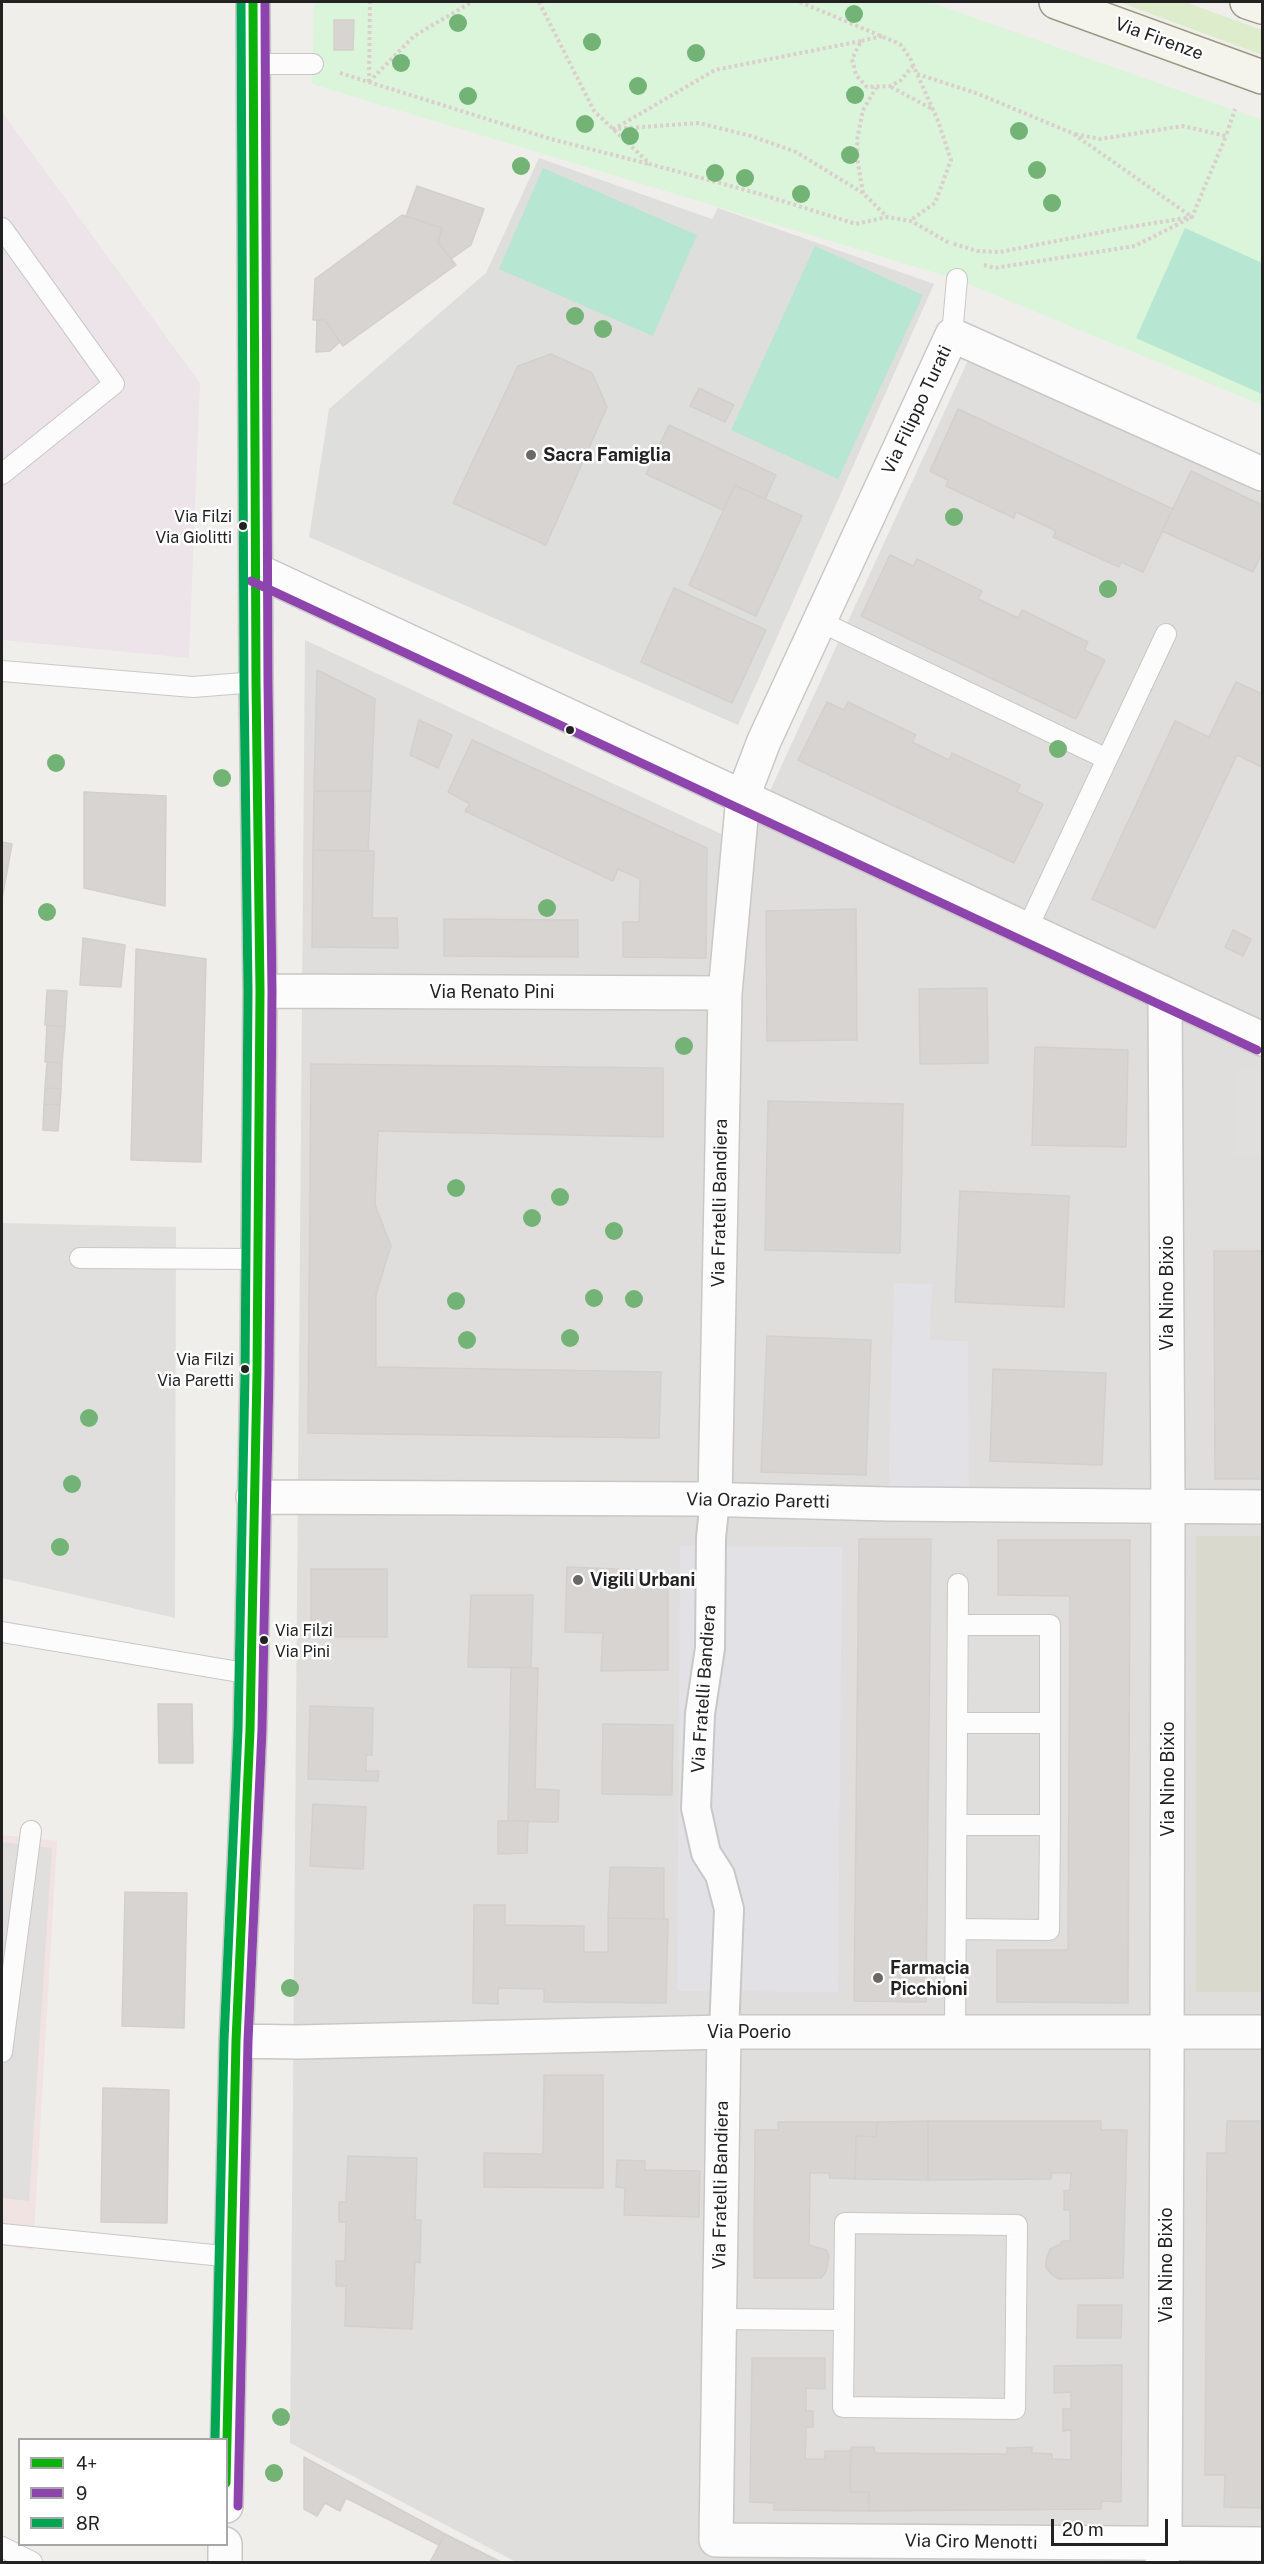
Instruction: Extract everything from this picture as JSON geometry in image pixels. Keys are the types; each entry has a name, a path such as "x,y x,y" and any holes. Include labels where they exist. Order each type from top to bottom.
{"main road":[{"name":"Via Firenze","path":"1056,2 1263,77"},
{"path":"1247,2 1263,7"}],"street":[{"path":"228,2438 236,2041 250,1742 260,991 256,682 253,2"},
{"name":"Via Filippo Turati","path":"743,796 764,741 952,334 1263,474"},
{"path":"256,570 1263,1039"},
{"name":"Via Fratelli Bandiera","path":"716,2540 724,2032 729,1909 720,1875 706,1853 696,1808 700,1714 710,1648 711,1538 715,1499 724,993 743,796"},
{"name":"Via Renato Pini","path":"260,991 724,993"},
{"name":"Via Nino Bixio","path":"1164,2553 1168,1504 1165,994"},
{"name":"Via Orazio Paretti","path":"253,1497 715,1499 888,1504 1263,1506"},
{"name":"Via Poerio","path":"236,2041 297,2042 724,2032 1263,2032"},
{"name":"Via Ciro Menotti","path":"716,2540 1164,2553 1263,2544"},
{"path":"225,2546 225,2562"}],"lane":[{"path":"253,63 313,64"},
{"path":"2,228 114,384 2,474"},
{"path":"952,334 957,279"},
{"path":"819,621 1107,759"},
{"path":"1027,929 1166,634"},
{"path":"2,671 193,687 256,682"},
{"path":"80,1258 257,1259"},
{"path":"955,2032 958,1584"},
{"path":"956,1929 1049,1930 1050,1825 1050,1625 958,1625"},
{"path":"2,1632 251,1674"},
{"path":"957,1722 1050,1723"},
{"path":"957,1825 1050,1825"},
{"path":"2,2052 31,1831"},
{"path":"845,2223 1017,2225 1015,2409 843,2407 844,2320 845,2223"},
{"path":"2,2234 233,2257"},
{"path":"719,2319 844,2320"},
{"path":"2,2547 32,2562"}],"path":[{"path":"369,82 370,2"},
{"path":"369,82 414,36 472,2"},
{"path":"539,2 594,111 650,164"},
{"path":"800,2 900,44 913,66 934,110 951,160 935,203 911,221"},
{"path":"614,129 716,70 884,36"},
{"path":"861,41 852,59 856,75 867,87 890,87 900,81 913,66"},
{"path":"313,64 551,139 760,194 856,225 887,217 911,221 951,243 977,251 1000,252 1192,217"},
{"path":"917,74 976,93 1072,133 1100,139 1183,126 1226,136"},
{"path":"890,87 934,110"},
{"path":"863,193 857,140 863,110 876,88"},
{"path":"957,258 995,268 1135,246 1192,217 1235,110"},
{"path":"614,129 699,123 751,136 796,152 863,193 887,217"},
{"path":"1072,133 1192,217"},
{"path":"951,243 957,258 957,279"}],"shaded area":[{"path":"2,112 200,383 189,658 2,640"},
{"path":"539,158 712,219 718,208 934,284 738,725 309,537 329,409 486,273"},
{"path":"970,356 1262,494 1262,2562 516,2562 290,2443 305,640 745,845"},
{"path":"1235,1070 1262,1070 1262,1159 1259,1156 1235,1156"},
{"path":"2,1223 176,1227 175,1618 2,1578"},
{"path":"894,1283 932,1284 930,1340 968,1341 969,1504 888,1504"},
{"path":"1196,1536 1262,1536 1262,1992 1196,1992"},
{"path":"680,1546 842,1547 838,1992 677,1991"},
{"path":"2,1835 57,1841 33,2250 2,2245"},
{"path":"2,1842 52,1848 29,2201 2,2198"}],"green space":[{"path":"314,2 930,2 1262,120 1262,405 956,279 312,84"},
{"path":"1119,2 1185,2 1262,30 1262,55"},
{"path":"543,168 697,235 653,336 499,269"},
{"path":"1185,228 1262,263 1262,394 1136,338"},
{"path":"815,246 923,295 838,479 731,430"}],"building":[{"path":"334,20 354,20 353,50 334,50"},
{"path":"417,186 484,209 471,245 451,259 438,242 442,228 406,216"},
{"path":"402,215 442,228 438,242 456,265 343,346 325,320 313,320 315,279"},
{"path":"317,320 325,320 340,342 330,351 316,352"},
{"name":"Sacra Famiglia","path":"551,354 592,373 607,407 546,545 453,503 518,366"},
{"path":"699,388 734,405 725,422 690,406"},
{"path":"958,409 1173,509 1143,572 1121,562 1119,567 1053,537 1056,531 1016,512 1014,518 946,486 948,480 930,471"},
{"path":"669,425 776,475 765,499 735,485 723,510 646,474"},
{"path":"1191,471 1262,505 1262,554 1253,572 1162,531"},
{"path":"735,485 802,516 756,616 689,585"},
{"path":"890,555 913,566 917,559 982,591 978,599 1018,618 1022,610 1088,642 1084,650 1105,660 1076,719 861,616"},
{"path":"674,588 766,630 732,703 641,662"},
{"path":"317,670 375,699 371,791 314,791"},
{"path":"1236,682 1262,694 1262,767 1237,755 1155,928 1092,899 1175,721 1209,737"},
{"path":"827,702 844,710 848,702 916,735 912,742 949,760 952,753 1020,785 1017,792 1043,804 1014,863 798,760"},
{"path":"419,720 452,735 438,768 410,755"},
{"path":"472,740 707,848 706,958 623,957 623,922 639,922 640,879 618,869 613,881 465,811 470,804 448,792"},
{"path":"314,791 371,791 368,851 313,850"},
{"path":"84,792 166,796 165,906 84,888"},
{"path":"2,842 12,844 2,899"},
{"path":"313,850 374,851 372,918 397,918 398,948 312,947"},
{"path":"856,909 857,1040 767,1041 766,911"},
{"path":"444,919 578,920 578,957 444,956"},
{"path":"1233,930 1251,939 1243,956 1225,947"},
{"path":"83,938 125,945 121,987 80,985"},
{"path":"136,949 206,959 201,1162 131,1160"},
{"path":"987,988 988,1063 920,1064 919,989"},
{"path":"47,990 67,991 65,1027 45,1025"},
{"path":"47,1025 65,1027 62,1063 45,1062"},
{"path":"1035,1047 1128,1050 1126,1147 1032,1145"},
{"path":"47,1062 62,1063 61,1089 45,1088"},
{"path":"311,1064 663,1068 663,1137 378,1131 375,1205 391,1246 376,1294 376,1367 661,1372 659,1438 308,1433"},
{"path":"45,1088 61,1089 60,1105 44,1104"},
{"path":"768,1101 903,1104 900,1253 765,1250"},
{"path":"44,1104 60,1105 58,1131 43,1130"},
{"path":"960,1191 1069,1196 1064,1307 955,1302"},
{"path":"1214,1251 1262,1251 1262,1479 1215,1479"},
{"path":"767,1336 871,1340 866,1475 761,1472"},
{"path":"993,1369 1106,1373 1102,1465 990,1461"},
{"path":"859,1539 931,1539 926,2002 854,2001"},
{"path":"998,1540 1130,1540 1128,2003 997,2002 997,1950 1068,1950 1070,1596 998,1595"},
{"path":"567,1567 638,1570 660,1579 666,1586 668,1594 668,1670 601,1671 603,1633 565,1632"},
{"path":"311,1569 387,1569 387,1637 311,1637"},
{"path":"471,1595 533,1595 531,1668 468,1667"},
{"path":"511,1667 538,1668 535,1789 559,1790 558,1822 508,1821"},
{"path":"158,1704 192,1704 193,1763 159,1763"},
{"path":"310,1706 373,1708 372,1755 366,1755 366,1771 379,1771 378,1781 308,1779"},
{"path":"603,1724 673,1725 672,1795 602,1794"},
{"path":"313,1804 366,1807 363,1869 310,1866"},
{"path":"498,1821 528,1821 527,1853 498,1854"},
{"path":"610,1867 664,1868 664,1919 608,1918"},
{"path":"125,1892 187,1893 184,2028 122,2026"},
{"path":"474,1905 505,1905 505,1925 584,1926 584,1952 608,1952 608,1918 668,1919 666,2003 544,2002 544,1989 498,1988 498,2004 473,2003"},
{"path":"544,2075 603,2075 603,2188 484,2187 484,2153 543,2154"},
{"path":"103,2088 169,2090 167,2223 101,2222"},
{"path":"928,2121 1101,2121 1101,2130 1127,2130 1123,2278 1058,2279 1046,2267 1050,2249 1061,2244 1062,2241 1070,2241 1070,2210 1064,2210 1064,2191 1070,2190 1071,2173 1052,2173 1051,2179 928,2180"},
{"path":"928,2121 928,2180 855,2179 856,2136 876,2137 877,2122"},
{"path":"1227,2121 1262,2121 1262,2508 1224,2507 1225,2475 1205,2475 1207,2153 1226,2153"},
{"path":"778,2122 877,2122 876,2137 856,2136 855,2179 830,2178 829,2173 810,2173 809,2245 826,2250 829,2256 826,2272 821,2278 754,2278 755,2130 778,2130"},
{"path":"348,2156 417,2158 415,2220 421,2220 420,2263 415,2262 412,2329 345,2326 346,2286 336,2286 336,2261 345,2261 346,2222 339,2222 339,2202 346,2202"},
{"path":"617,2160 645,2161 645,2170 700,2171 699,2217 624,2215 625,2188 616,2187"},
{"path":"1078,2305 1122,2305 1121,2338 1077,2338"},
{"path":"752,2358 825,2358 825,2389 806,2388 806,2411 813,2411 813,2427 806,2427 805,2459 825,2459 825,2451 851,2451 850,2492 869,2492 869,2511 774,2510 774,2503 750,2502"},
{"path":"1122,2365 1121,2502 1102,2501 1101,2509 869,2511 869,2492 850,2492 851,2447 874,2447 875,2453 1007,2454 1007,2448 1032,2447 1032,2453 1052,2454 1052,2459 1071,2460 1071,2430 1063,2431 1063,2409 1071,2409 1071,2392 1054,2393 1054,2366"},
{"path":"304,2457 445,2534 439,2545 346,2498 340,2511 325,2503 317,2516 304,2509"},
{"path":"445,2534 501,2562 430,2562"}],"transit line":[{"name":"8R","path":"215,2438 224,2041 238,1730 245,1373 248,991 244,682 241,2"},
{"name":"4+","path":"227,2438 236,2041 250,1730 257,1373 260,991 256,682 253,2"},
{"name":"9","path":"238,2506 248,2041 262,1730 269,1373 272,991 268,682 265,2"},
{"name":"9","path":"251,581 1257,1050"}],"place":[{"name":"Sacra Famiglia","path":"531,455"},
{"name":"Via Filzi Via Giolitti","path":"243,526"},
{"name":"Via Filzi Via Paretti","path":"245,1369"},
{"name":"Vigili Urbani","path":"578,1580"},
{"name":"Via Filzi Via Pini","path":"264,1640"},
{"name":"Farmacia Picchioni","path":"878,1978"}]}
